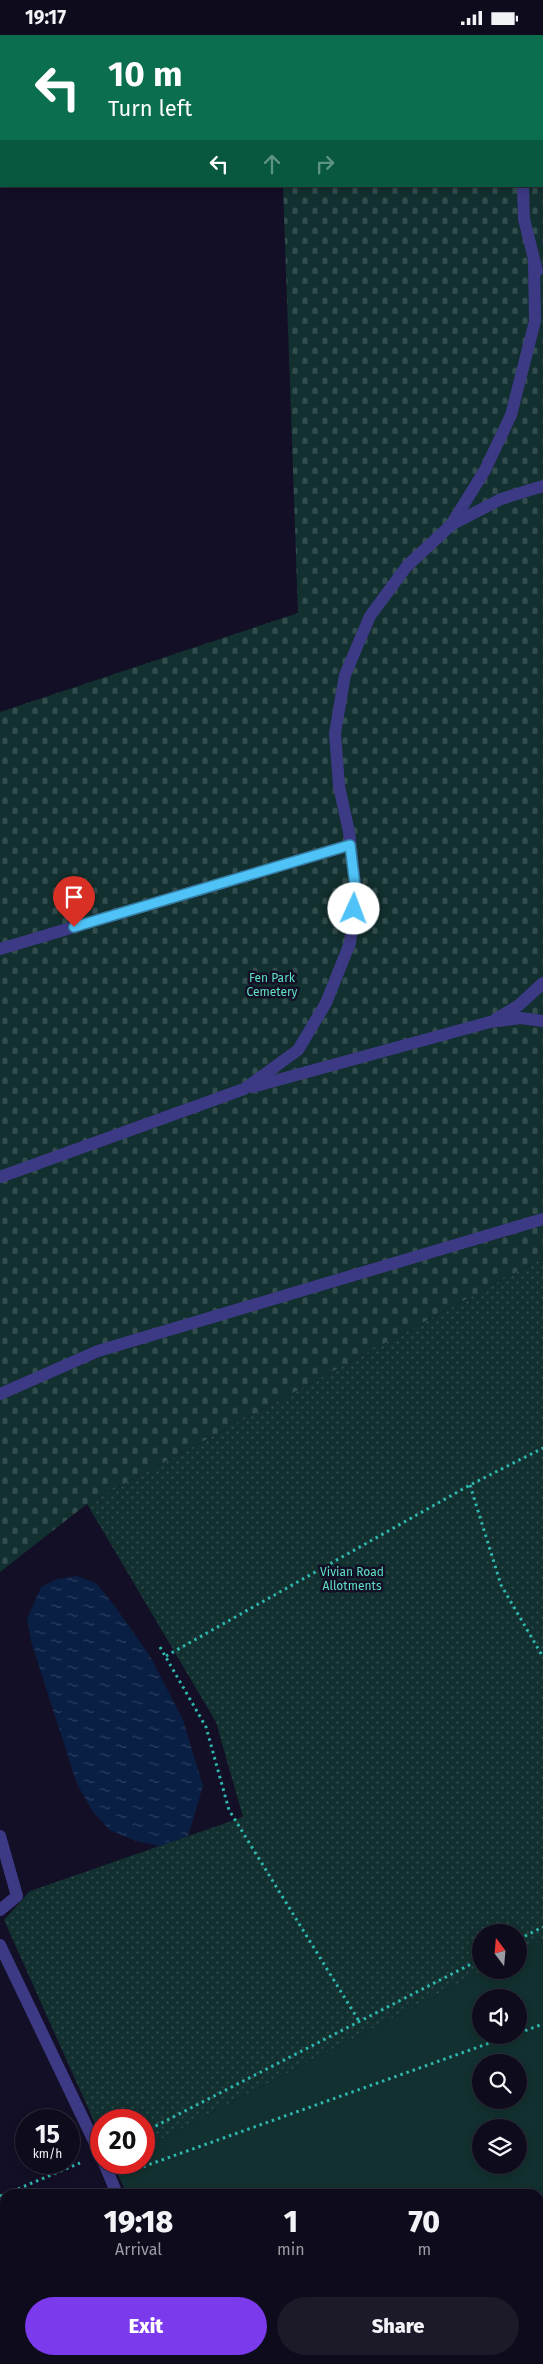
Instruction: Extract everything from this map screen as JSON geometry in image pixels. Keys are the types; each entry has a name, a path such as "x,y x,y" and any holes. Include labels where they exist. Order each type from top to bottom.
{"street":[{"path":"523,187 524,219 534,263 543,284"},
{"path":"244,1089 298,1050 326,1003 350,943 356,893 350,845 339,786 335,733 345,675 370,616 408,566 451,525 485,470 511,415 535,321 534,263"},
{"path":"451,525 501,499 543,486"},
{"path":"0,949 350,845"},
{"path":"490,1022 519,1005 543,983"},
{"path":"0,1177 244,1089 490,1022 522,1018 543,1021"},
{"path":"0,1394 98,1351 543,1219"},
{"path":"0,1836 17,1896 0,1910"},
{"path":"0,1945 90,2132"},
{"path":"109,2174 115,2189"}],"path":[{"path":"166,1657 470,1485 543,1448"},
{"path":"470,1485 501,1585 543,1657"},
{"path":"160,1647 206,1727 229,1810 359,2021"},
{"path":"528,1934 543,1927"},
{"path":"155,2126 472,1964"},
{"path":"527,2030 543,2024"},
{"path":"111,2178 487,2044"},
{"path":"17,2189 90,2159"}],"green space":[{"name":"Fen Park Cemetery","path":"283,187 543,187 543,1258 87,1504 0,1572 0,712 298,613"},
{"name":"Vivian Road Allotments","path":"543,1258 543,1939 528,1947 528,1924 472,1924 472,1976 155,2142 155,2109 90,2109 90,2112 4,1920 30,1891 243,1817 216,1722 87,1504"},
{"path":"543,1939 543,2189 125,2189 118,2174 155,2174 155,2142 472,1976 472,1979 528,1979 528,1947"}],"water":[{"path":"77,1576 96,1583 114,1605 150,1656 183,1720 203,1786 188,1836 160,1846 136,1841 110,1830 93,1812 77,1784 31,1641 27,1619 41,1587 57,1579"}],"route":[{"path":"74,927 350,845 356,893 354,909"}]}
